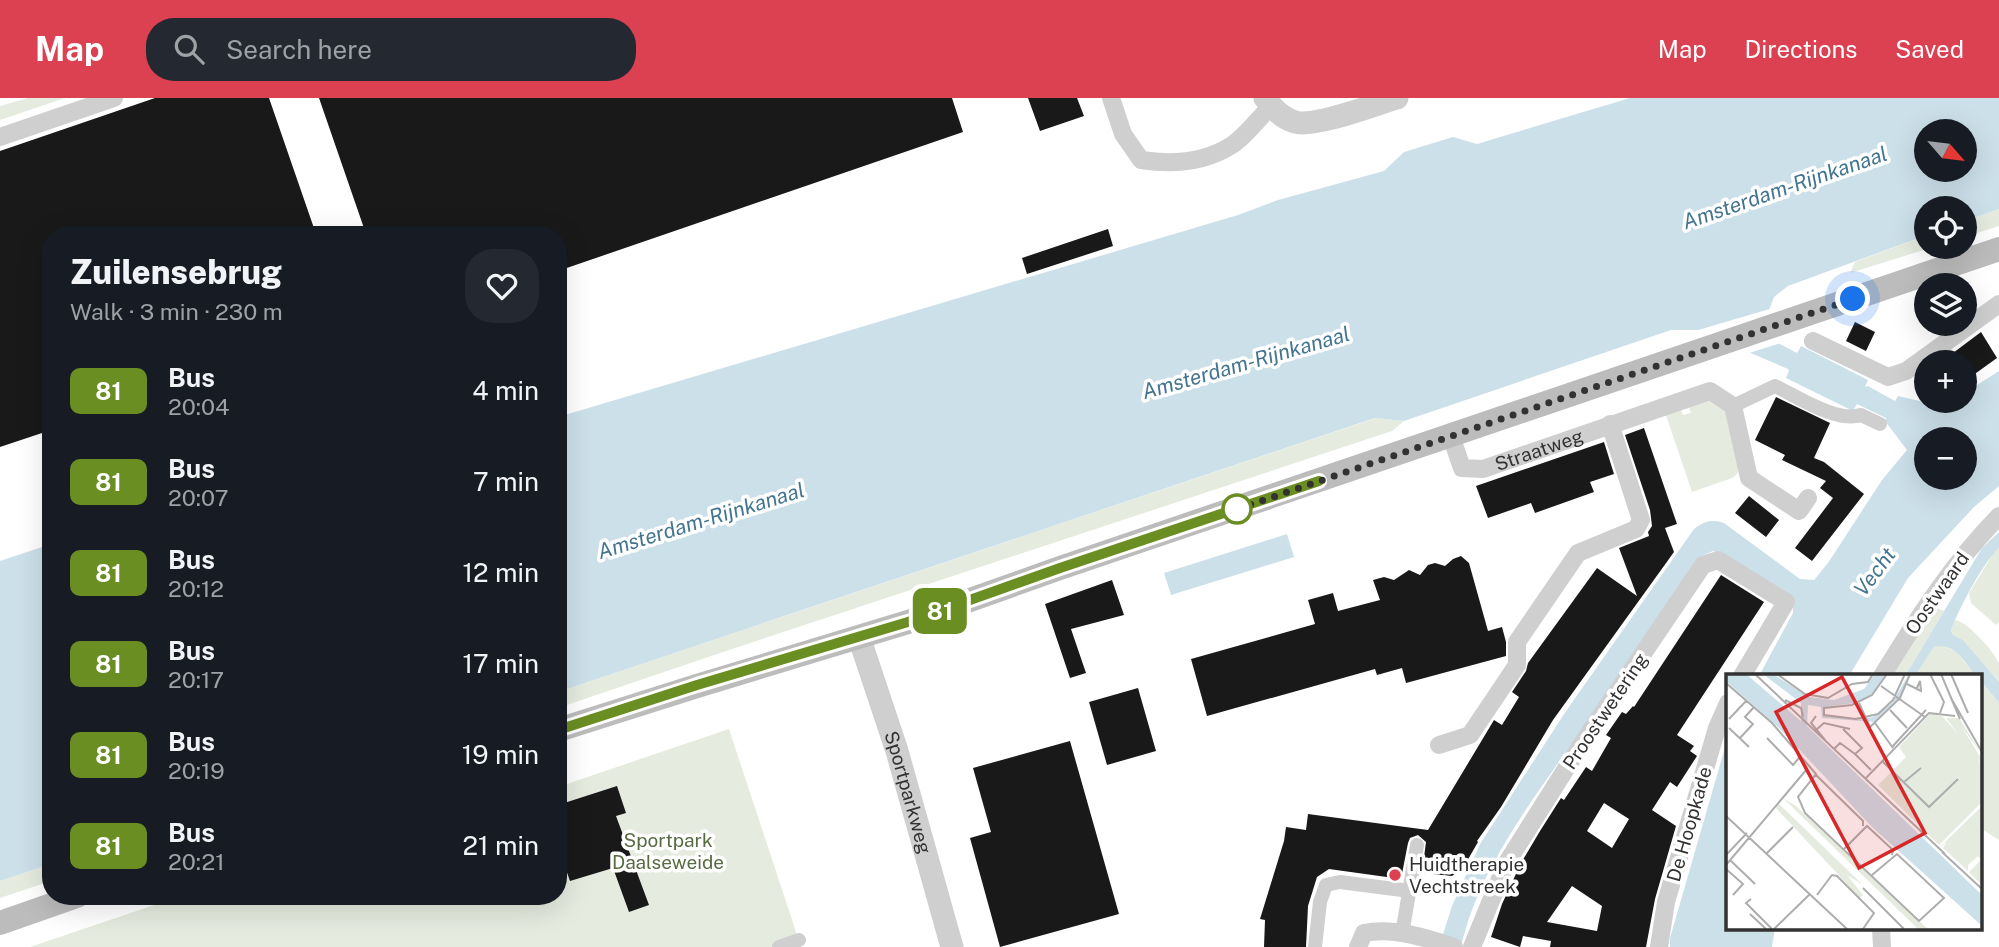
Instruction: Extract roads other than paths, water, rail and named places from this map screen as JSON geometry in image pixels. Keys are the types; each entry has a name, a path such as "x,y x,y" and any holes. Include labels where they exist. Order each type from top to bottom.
{"main road":[{"name":"Straatweg","path":"567,727 908,622 1999,249"},
{"path":"0,923 51,905"}],"street":[{"path":"0,137 114,98"},
{"path":"1111,98 1123,134 1142,160 1166,164 1195,161 1234,144 1268,102 1283,117 1298,124 1317,122 1397,98"},
{"path":"1813,341 1888,377 1906,371 1999,304"},
{"path":"1808,498 1799,511 1749,478 1733,406 1775,386 1836,415 1851,418 1861,415 1880,424"},
{"name":"Straatweg","path":"1451,436 1462,468 1483,469 1710,391 1733,406"},
{"path":"1439,745 1470,735 1517,665 1517,642 1578,553 1636,529 1642,520 1610,424"},
{"name":"Oostwaard","path":"1883,674 1923,608 1971,545 1999,516"},
{"name":"Proostwetering","path":"1472,947 1506,864 1579,748 1703,565 1718,560 1786,602 1743,674"},
{"name":"Sportparkweg","path":"859,637 897,751 952,947"},
{"name":"De Hoopkade","path":"1659,947 1666,902 1717,728 1726,708"},
{"path":"1402,934 1417,845"},
{"path":"1315,947 1320,902 1326,885 1340,882 1410,891"},
{"path":"1358,947 1364,933 1377,930 1432,939 1454,947"},
{"path":"779,947 799,940"}],"water":[{"path":"1630,98 1999,98 1999,209 1977,217 1977,196 1914,196 1914,240 1788,286 1774,297 1765,321 1778,343 1797,353 1801,346 1868,380 1865,387 1868,386 1895,401 1898,396 1914,400 1914,413 1977,413 1977,385 1999,371 1999,486 1974,507 1908,578 1850,674 1760,674 1793,613 1793,606 1719,553 1713,551 1702,556 1514,828 1482,886 1461,947 1439,947 1452,906 1480,844 1566,711 1694,529 1708,522 1724,523 1800,579 1814,580 1882,480 1907,450 1885,421 1886,418 1857,404 1853,411 1786,378 1788,369 1697,330 1671,330 1404,421 1375,418 567,689 567,414 1238,215 1278,200 1384,171 1404,152 1453,137 1477,144"},
{"path":"1999,532 1999,548 1972,586 1951,630 1999,682 1999,703 1982,682 1982,674 1974,674 1958,654 1948,647 1934,647 1916,674 1906,674 1982,548"},
{"path":"1287,534 1294,557 1171,595 1164,573"},
{"path":"42,547 42,867 0,881 0,561"},
{"path":"1726,744 1726,930 1775,930 1772,947 1670,947 1670,938"}],"place":[{"name":"Huidtherapie Vechtstreek","path":"1395,875"}],"water label":[{"name":"Amsterdam-Rijnkanaal","path":"1785,188"},
{"name":"Amsterdam-Rijnkanaal","path":"1246,363"},
{"name":"Amsterdam-Rijnkanaal","path":"701,521"},
{"name":"Vecht","path":"1875,572"}],"park label":[{"name":"Sportpark Daalseweide","path":"668,851"}]}
